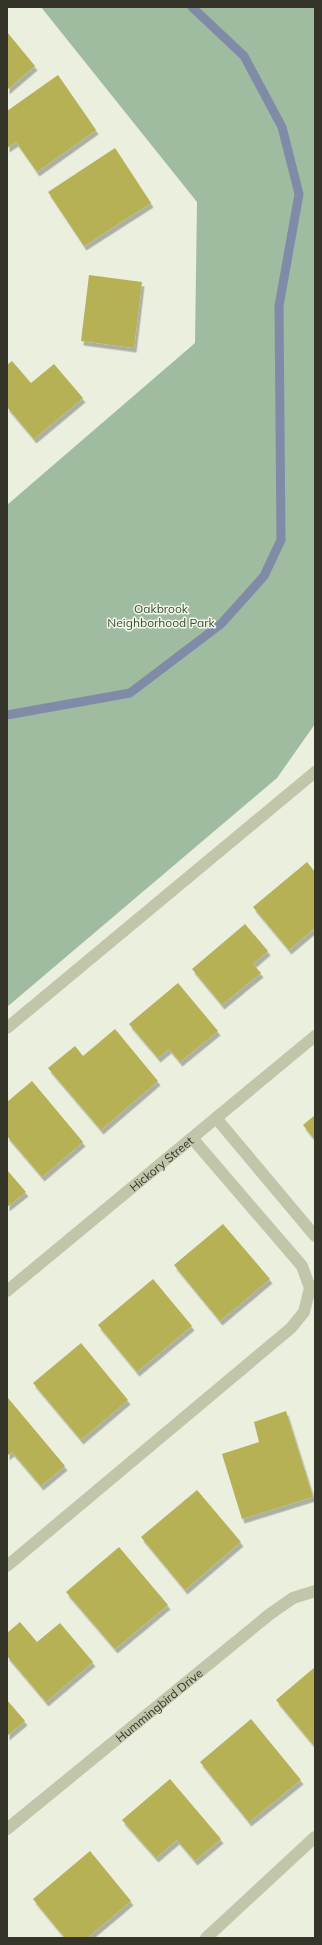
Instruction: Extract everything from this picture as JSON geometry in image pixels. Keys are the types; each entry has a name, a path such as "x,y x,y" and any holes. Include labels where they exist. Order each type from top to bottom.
{"street":[{"path":"7,1028 315,772"},
{"name":"Hickory Street","path":"7,1291 315,1036"},
{"path":"216,1118 315,1236"},
{"path":"7,1566 291,1328 304,1312 310,1288 302,1266 192,1138"},
{"name":"Hummingbird Drive","path":"7,1829 270,1614 293,1598 315,1591"},
{"path":"206,1938 315,1837"}],"green space":[{"name":"Oakbrook Neighborhood Park","path":"41,7 315,7 315,724 277,778 7,1007 7,505 195,343 197,202"}],"building":[{"path":"7,32 35,66 7,90"},
{"path":"58,75 96,130 37,172 16,142 7,148 7,111"},
{"path":"115,148 151,203 84,246 48,192"},
{"path":"89,275 142,282 134,348 81,341"},
{"path":"12,361 31,383 54,364 83,398 34,439 7,407 7,365"},
{"path":"307,862 315,872 315,928 289,950 253,907"},
{"path":"245,924 268,951 253,964 261,973 222,1005 192,969"},
{"path":"178,983 218,1031 180,1062 169,1049 158,1058 129,1024"},
{"path":"115,1029 158,1081 101,1130 48,1068 75,1046 83,1056"},
{"path":"32,1081 83,1142 42,1177 7,1136 7,1102"},
{"path":"315,1115 315,1140 303,1125"},
{"path":"7,1170 26,1192 7,1207"},
{"path":"223,1224 270,1279 220,1321 174,1265"},
{"path":"153,1279 192,1326 137,1372 98,1325"},
{"path":"81,1343 128,1400 81,1440 33,1383"},
{"path":"8,1398 65,1466 41,1486 12,1452 7,1456"},
{"path":"286,1411 313,1497 242,1519 222,1454 259,1442 254,1422"},
{"path":"197,1490 241,1542 185,1590 141,1537"},
{"path":"119,1547 168,1605 115,1649 66,1592"},
{"path":"20,1622 37,1642 60,1623 93,1662 46,1702 7,1656 7,1633"},
{"path":"315,1667 315,1747 276,1700"},
{"path":"7,1700 25,1721 7,1736"},
{"path":"251,1719 301,1780 249,1822 200,1762"},
{"path":"170,1779 221,1839 195,1861 177,1840 156,1858 122,1820"},
{"path":"90,1851 131,1901 87,1938 65,1938 33,1899"}],"waterway":[{"path":"7,715 130,693 221,624 264,576 281,540 279,306 299,194 282,127 244,56 192,7"}]}
